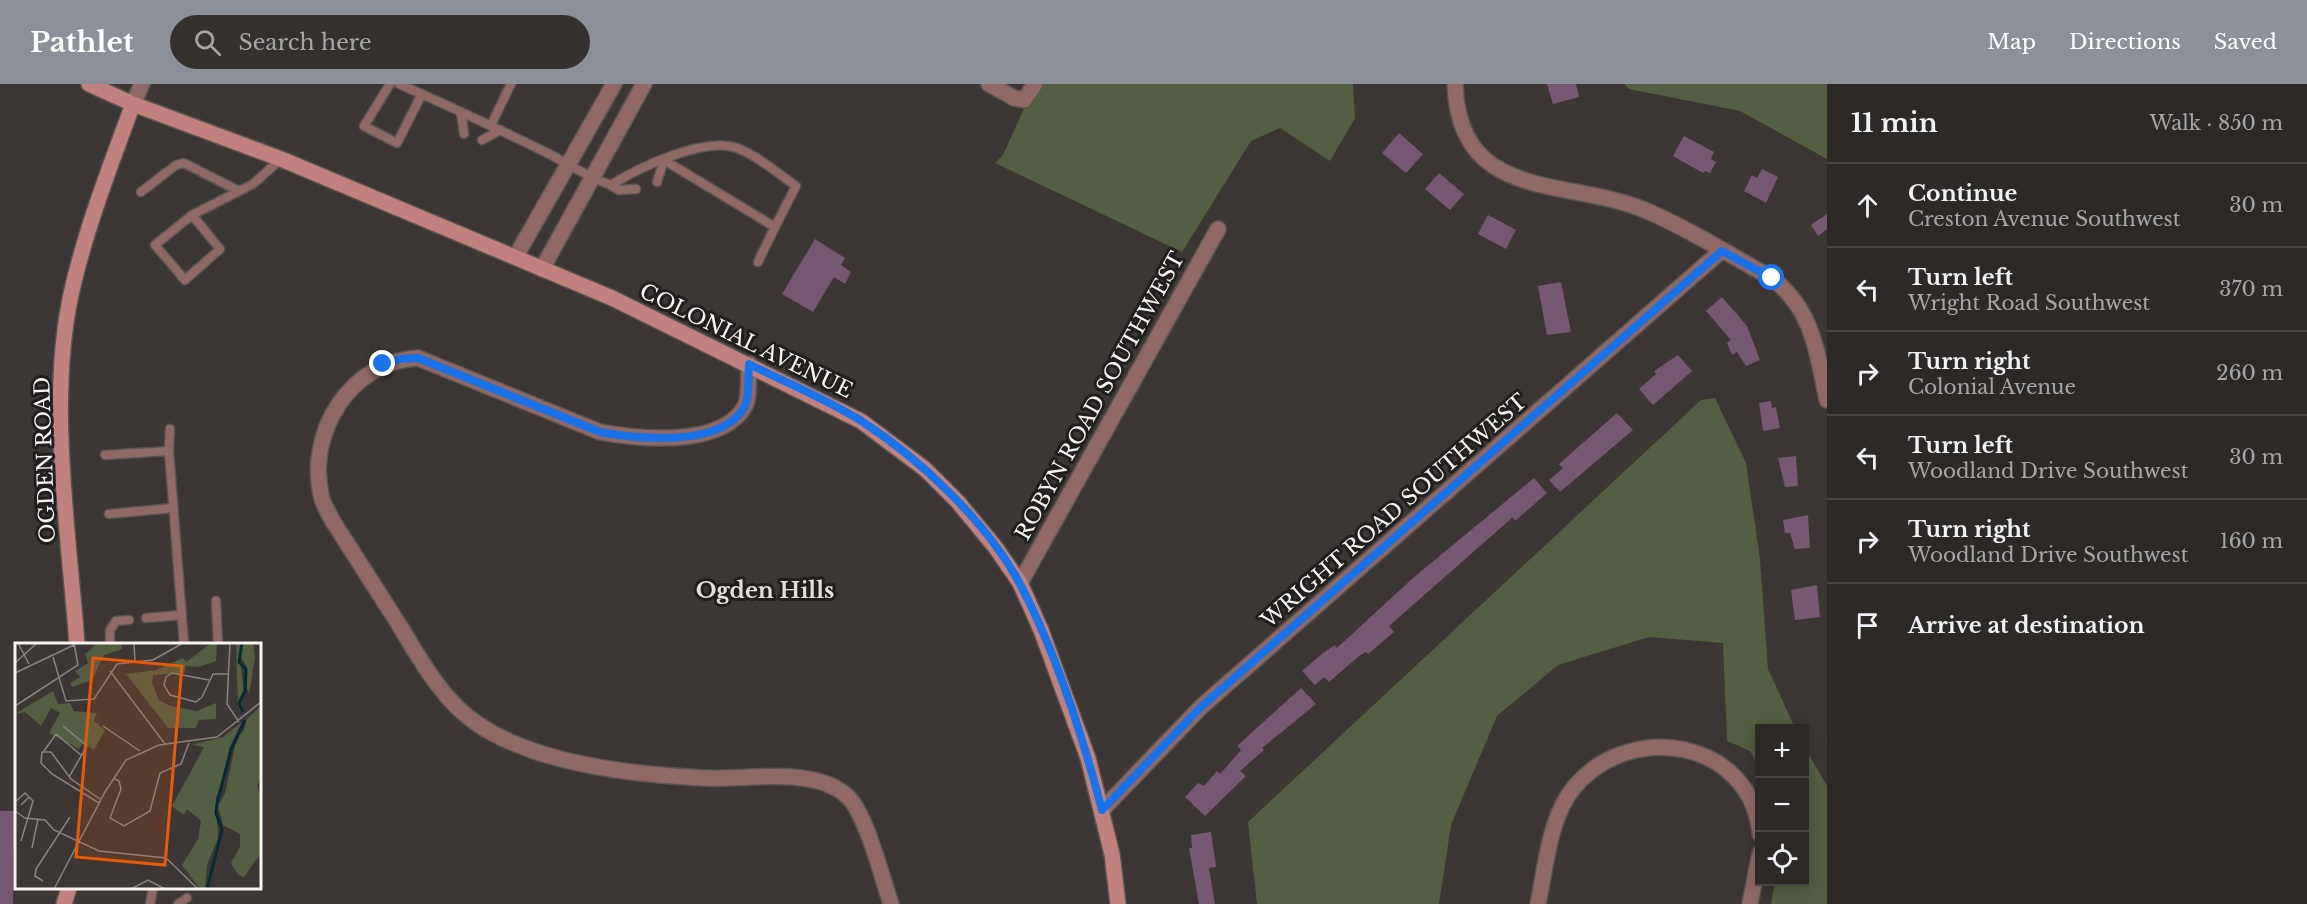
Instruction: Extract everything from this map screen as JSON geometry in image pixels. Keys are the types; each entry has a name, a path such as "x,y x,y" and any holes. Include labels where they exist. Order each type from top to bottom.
{"main road":[{"name":"COLONIAL AVENUE","path":"89,84 133,104 281,159 612,298 749,364 861,422 925,469 958,502 996,548 1020,583 1060,679 1088,758 1112,854 1118,904"},
{"name":"OGDEN ROAD","path":"77,643 60,411 64,346 72,290 133,104"},
{"path":"64,904 69,889"}],"street":[{"path":"133,104 142,84"},
{"path":"516,256 614,84"},
{"path":"542,269 644,84"},
{"path":"989,84 1014,98 1023,100 1035,84"},
{"path":"1455,84 1459,120 1478,153 1494,168 1534,184 1602,197 1649,211 1772,278 1790,292 1808,321 1827,400"},
{"name":"ROBYN ROAD SOUTHWEST","path":"1020,583 1218,229"},
{"name":"WRIGHT ROAD SOUTHWEST","path":"1102,810 1201,707 1722,251"},
{"path":"749,364 746,405 732,420 700,434 631,438 600,432 418,358 401,359 383,364 357,381 334,410 323,436 320,467 322,499 332,520 434,680 457,708 472,720 519,747 549,757 650,774 707,778 804,778 830,784 848,796 866,827 891,904"},
{"path":"1538,904 1557,818 1565,800 1586,774 1605,761 1638,749 1658,747 1697,753 1731,772 1743,785 1754,806 1760,832"},
{"path":"1750,904 1755,878"}],"lane":[{"path":"390,84 364,126 397,143 422,94"},
{"path":"399,84 491,125 569,164 593,179 619,190 636,189"},
{"path":"491,125 511,84"},
{"path":"461,112 464,134"},
{"path":"482,140 501,130"},
{"path":"611,185 633,171 703,148 721,145 739,148 796,186 758,262"},
{"path":"192,215 220,249 185,280 155,245 192,215 253,184 281,159"},
{"path":"657,182 664,160"},
{"path":"664,160 775,227"},
{"path":"141,192 176,165 183,163 239,191"},
{"path":"170,429 172,508 184,643"},
{"path":"105,455 169,452"},
{"path":"109,514 172,508"},
{"path":"216,602 218,643"},
{"path":"146,618 182,615"},
{"path":"110,643 110,630 116,621 129,620"},
{"path":"150,904 153,889"},
{"path":"178,904 187,898"}],"green space":[{"path":"1035,84 1353,84 1355,118 1330,161 1280,128 1251,141 1182,252 995,163 1003,155"},
{"path":"1625,84 1827,84 1827,159 1740,111 1629,89"},
{"path":"1715,398 1746,463 1760,559 1768,669 1793,724 1755,724 1755,760 1750,751 1727,741 1723,643 1649,637 1558,665 1497,716 1451,825 1439,904 1257,904 1248,822 1701,400"},
{"path":"1809,755 1827,786 1827,904 1771,904 1774,886 1809,886"}],"building":[{"path":"1547,84 1576,84 1579,97 1553,104"},
{"path":"1399,133 1423,154 1406,173 1382,153"},
{"path":"1684,136 1714,152 1711,159 1716,162 1710,173 1705,171 1703,173 1673,156"},
{"path":"1762,169 1778,177 1766,203 1744,191 1752,175 1757,178"},
{"path":"1439,173 1464,194 1450,210 1425,189"},
{"path":"1827,214 1827,229 1818,236 1811,225"},
{"path":"1488,215 1516,230 1506,249 1478,234"},
{"path":"815,239 845,258 841,265 851,272 845,284 834,277 813,312 782,294"},
{"path":"1561,282 1571,332 1547,335 1538,286"},
{"path":"1722,297 1747,326 1760,360 1746,366 1737,352 1732,355 1727,343 1731,340 1706,311"},
{"path":"1678,355 1692,371 1653,405 1639,389 1656,374 1654,371"},
{"path":"1771,401 1772,408 1776,407 1780,428 1763,431 1759,403"},
{"path":"1617,413 1633,430 1560,492 1549,480 1563,468 1559,464"},
{"path":"1796,456 1798,486 1785,487 1778,458"},
{"path":"1534,478 1547,493 1515,521 1513,517 1389,626 1394,632 1368,654 1366,652 1359,656 1329,682 1324,677 1315,685 1302,671 1335,645 1337,648 1413,578"},
{"path":"1808,515 1810,548 1795,549 1790,533 1785,533 1783,520"},
{"path":"1817,585 1820,617 1795,620 1791,590"},
{"path":"1301,688 1316,704 1262,748 1264,750 1240,771 1246,776 1205,816 1185,797 1198,783 1204,786 1217,771 1220,774 1241,750 1237,746"},
{"path":"0,811 14,811 13,904 0,904"},
{"path":"1211,832 1216,867 1209,868 1215,904 1199,904 1189,848 1192,848 1191,835"}],"district":[{"name":"Ogden Hills","path":"765,590"}],"route":[{"path":"383,364 401,359 418,358 504,395 600,432 631,438 659,438 700,434 716,429 732,420 746,405 749,364 861,422 925,469 958,502 996,548 1020,583 1060,679 1088,758 1102,810 1201,707 1722,251 1772,278"}]}
